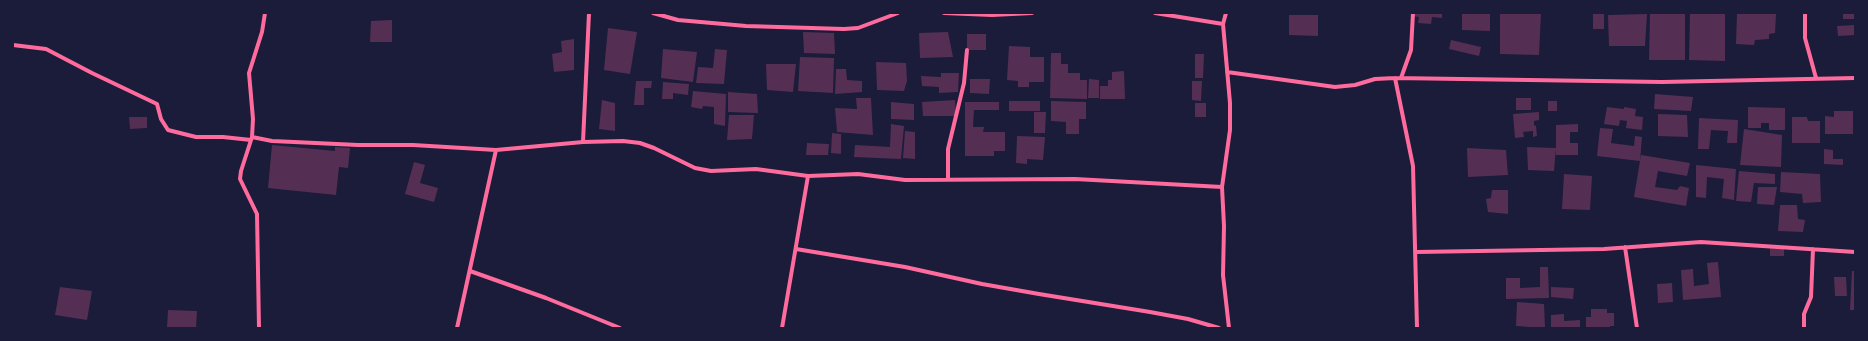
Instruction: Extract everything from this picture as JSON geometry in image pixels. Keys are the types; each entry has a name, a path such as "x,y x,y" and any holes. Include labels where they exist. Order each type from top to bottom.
{"street":[{"path":"259,328 257,214 240,179 251,138 253,119 249,72 262,32 265,13"},
{"path":"583,142 590,13"},
{"path":"653,13 678,20 738,26 844,29 858,28 898,13"},
{"path":"944,13 992,15 1032,13"},
{"path":"1155,13 1224,24"},
{"path":"1226,13 1224,24 1230,130 1222,187 1224,226 1222,275 1229,328"},
{"path":"1401,78 1411,50 1413,13"},
{"path":"1805,13 1805,38 1816,78"},
{"path":"13,45 46,49 157,104 161,119 168,130 196,138 223,136 272,141 358,145 414,145 496,150 583,142 623,141 640,143 654,148 694,168 711,171 756,168 808,176 858,174 906,180 1075,179 1222,187"},
{"path":"948,179 948,149 964,83 967,50"},
{"path":"1227,72 1335,87 1355,85 1375,79 1395,78 1662,82 1855,78"},
{"path":"1395,78 1413,166 1417,328"},
{"path":"457,328 496,150"},
{"path":"782,328 808,176"},
{"path":"1416,252 1582,249 1702,242 1855,252"},
{"path":"1625,247 1637,328"},
{"path":"796,249 906,267 1032,293 1188,319 1219,328"},
{"path":"1804,328 1804,314 1811,296 1813,249"},
{"path":"470,271 546,298 620,328"}],"building":[{"path":"1411,13 1442,13 1442,18 1432,17 1431,24 1418,23 1419,17 1411,16"},
{"path":"1462,13 1490,13 1490,31 1462,30"},
{"path":"1500,13 1541,13 1539,55 1500,54"},
{"path":"1593,13 1604,13 1604,29 1593,29"},
{"path":"1650,13 1685,13 1685,60 1649,60"},
{"path":"1690,13 1725,13 1725,61 1689,60"},
{"path":"1737,13 1776,14 1775,33 1769,34 1769,39 1755,40 1754,45 1736,44"},
{"path":"1843,13 1855,13 1855,19 1843,19"},
{"path":"1647,14 1645,46 1609,46 1608,15"},
{"path":"1289,15 1318,15 1318,36 1289,35"},
{"path":"392,20 392,42 370,42 371,21"},
{"path":"1855,25 1855,35 1838,36 1837,26"},
{"path":"608,28 637,32 630,74 604,70"},
{"path":"803,32 834,33 835,54 804,53"},
{"path":"948,32 953,57 920,58 919,33"},
{"path":"967,34 986,34 986,50 967,50"},
{"path":"574,39 574,70 554,72 552,54 562,52 561,41"},
{"path":"1451,40 1481,47 1479,56 1449,49"},
{"path":"1009,46 1030,47 1030,57 1044,57 1044,82 1029,82 1029,87 1018,87 1018,81 1007,80"},
{"path":"663,49 697,52 693,82 661,78"},
{"path":"715,49 727,50 724,84 696,83 698,67 713,68"},
{"path":"1051,53 1061,53 1061,64 1068,64 1068,73 1080,73 1080,80 1087,80 1087,99 1050,98"},
{"path":"1195,54 1204,54 1203,78 1195,78"},
{"path":"800,57 834,58 833,93 798,91"},
{"path":"876,62 906,63 907,81 904,91 877,90"},
{"path":"766,64 796,64 793,92 767,90"},
{"path":"836,69 846,69 847,80 862,81 862,92 835,94"},
{"path":"1124,71 1125,99 1100,99 1100,86 1108,86 1108,80 1112,80 1112,72"},
{"path":"941,73 959,73 958,92 939,93 939,87 922,86 921,76 941,77"},
{"path":"970,79 990,79 989,94 970,93"},
{"path":"1089,79 1099,80 1099,98 1088,98"},
{"path":"636,81 652,81 651,88 644,88 644,105 634,105"},
{"path":"1192,81 1202,81 1201,101 1192,100"},
{"path":"663,82 689,84 688,95 673,93 673,99 662,99"},
{"path":"693,91 726,94 725,126 714,124 714,107 703,106 702,109 691,107"},
{"path":"728,92 757,94 758,113 728,112"},
{"path":"1655,94 1693,97 1691,111 1654,109"},
{"path":"856,98 871,98 873,135 837,132 835,108 857,109"},
{"path":"1516,98 1531,98 1531,110 1516,110"},
{"path":"602,100 615,103 615,131 599,129"},
{"path":"955,100 956,116 923,116 922,102"},
{"path":"1009,101 1040,101 1040,111 1009,111"},
{"path":"1051,101 1086,102 1086,119 1079,119 1079,134 1066,134 1066,122 1051,121"},
{"path":"1548,101 1557,101 1557,111 1548,111"},
{"path":"891,102 914,104 914,120 891,119"},
{"path":"965,102 999,102 999,110 974,110 973,127 984,127 983,132 1005,132 1005,151 994,151 994,156 965,156"},
{"path":"1195,103 1206,103 1206,117 1195,117"},
{"path":"1607,107 1636,109 1635,116 1643,117 1642,130 1626,128 1627,121 1620,120 1619,126 1604,124"},
{"path":"1748,107 1785,108 1785,130 1769,130 1769,123 1761,123 1761,128 1748,128"},
{"path":"1834,111 1853,111 1853,134 1825,134 1825,116 1834,117"},
{"path":"1034,112 1046,112 1045,133 1034,133"},
{"path":"1539,112 1539,120 1534,121 1537,136 1533,137 1533,131 1523,132 1524,137 1515,138 1513,114"},
{"path":"1658,114 1687,115 1688,137 1658,136"},
{"path":"729,115 754,115 752,139 727,140"},
{"path":"129,117 147,117 147,128 130,129"},
{"path":"1792,117 1807,117 1808,121 1820,121 1820,143 1792,143"},
{"path":"1699,118 1738,120 1737,143 1727,143 1728,131 1711,130 1709,149 1698,149"},
{"path":"891,124 904,126 901,159 854,157 855,145 890,147"},
{"path":"1578,124 1578,132 1570,132 1570,143 1578,143 1578,155 1556,155 1556,125"},
{"path":"1600,128 1613,129 1611,143 1634,146 1635,136 1642,137 1640,161 1597,156"},
{"path":"1744,129 1782,135 1781,167 1740,165"},
{"path":"905,131 915,132 915,159 903,158"},
{"path":"832,133 841,134 841,154 831,153"},
{"path":"1017,136 1045,137 1043,160 1027,159 1027,164 1016,163"},
{"path":"807,143 829,144 828,155 806,155"},
{"path":"272,145 335,151 335,147 350,148 348,168 339,167 336,195 268,188"},
{"path":"1527,147 1556,148 1554,171 1528,170"},
{"path":"1467,148 1506,150 1508,175 1468,177"},
{"path":"1824,149 1833,150 1833,159 1843,159 1843,165 1824,164"},
{"path":"1641,155 1690,163 1687,176 1658,171 1655,187 1677,190 1680,186 1689,188 1686,206 1634,197"},
{"path":"414,162 425,165 420,183 438,188 434,202 405,194"},
{"path":"1696,165 1736,169 1734,200 1722,198 1724,179 1707,177 1706,198 1696,197"},
{"path":"1739,171 1775,174 1775,184 1754,183 1751,202 1736,201"},
{"path":"1781,172 1820,174 1821,202 1803,203 1802,194 1780,192"},
{"path":"1564,174 1592,176 1590,210 1562,209"},
{"path":"1758,187 1777,187 1774,205 1757,204"},
{"path":"1492,190 1508,190 1508,214 1488,212 1486,199 1491,198"},
{"path":"1780,205 1797,205 1798,219 1805,220 1803,232 1778,231"},
{"path":"1770,248 1784,248 1784,256 1770,256"},
{"path":"1718,262 1721,297 1683,300 1681,270 1693,269 1694,286 1709,284 1707,263"},
{"path":"1540,267 1548,267 1549,298 1506,299 1506,278 1520,278 1520,288 1540,287"},
{"path":"1852,271 1855,271 1855,310 1850,310"},
{"path":"1834,277 1846,277 1847,296 1835,296"},
{"path":"1672,283 1673,302 1658,303 1657,284"},
{"path":"60,287 92,291 87,320 55,315"},
{"path":"1551,287 1574,288 1573,299 1551,297"},
{"path":"1517,302 1544,304 1545,328 1516,326"},
{"path":"1591,309 1607,309 1607,313 1614,313 1614,326 1610,326 1610,328 1586,328 1586,317 1591,317"},
{"path":"168,310 197,311 196,328 167,328"},
{"path":"1564,314 1564,321 1580,320 1580,328 1551,328 1551,315"}]}
